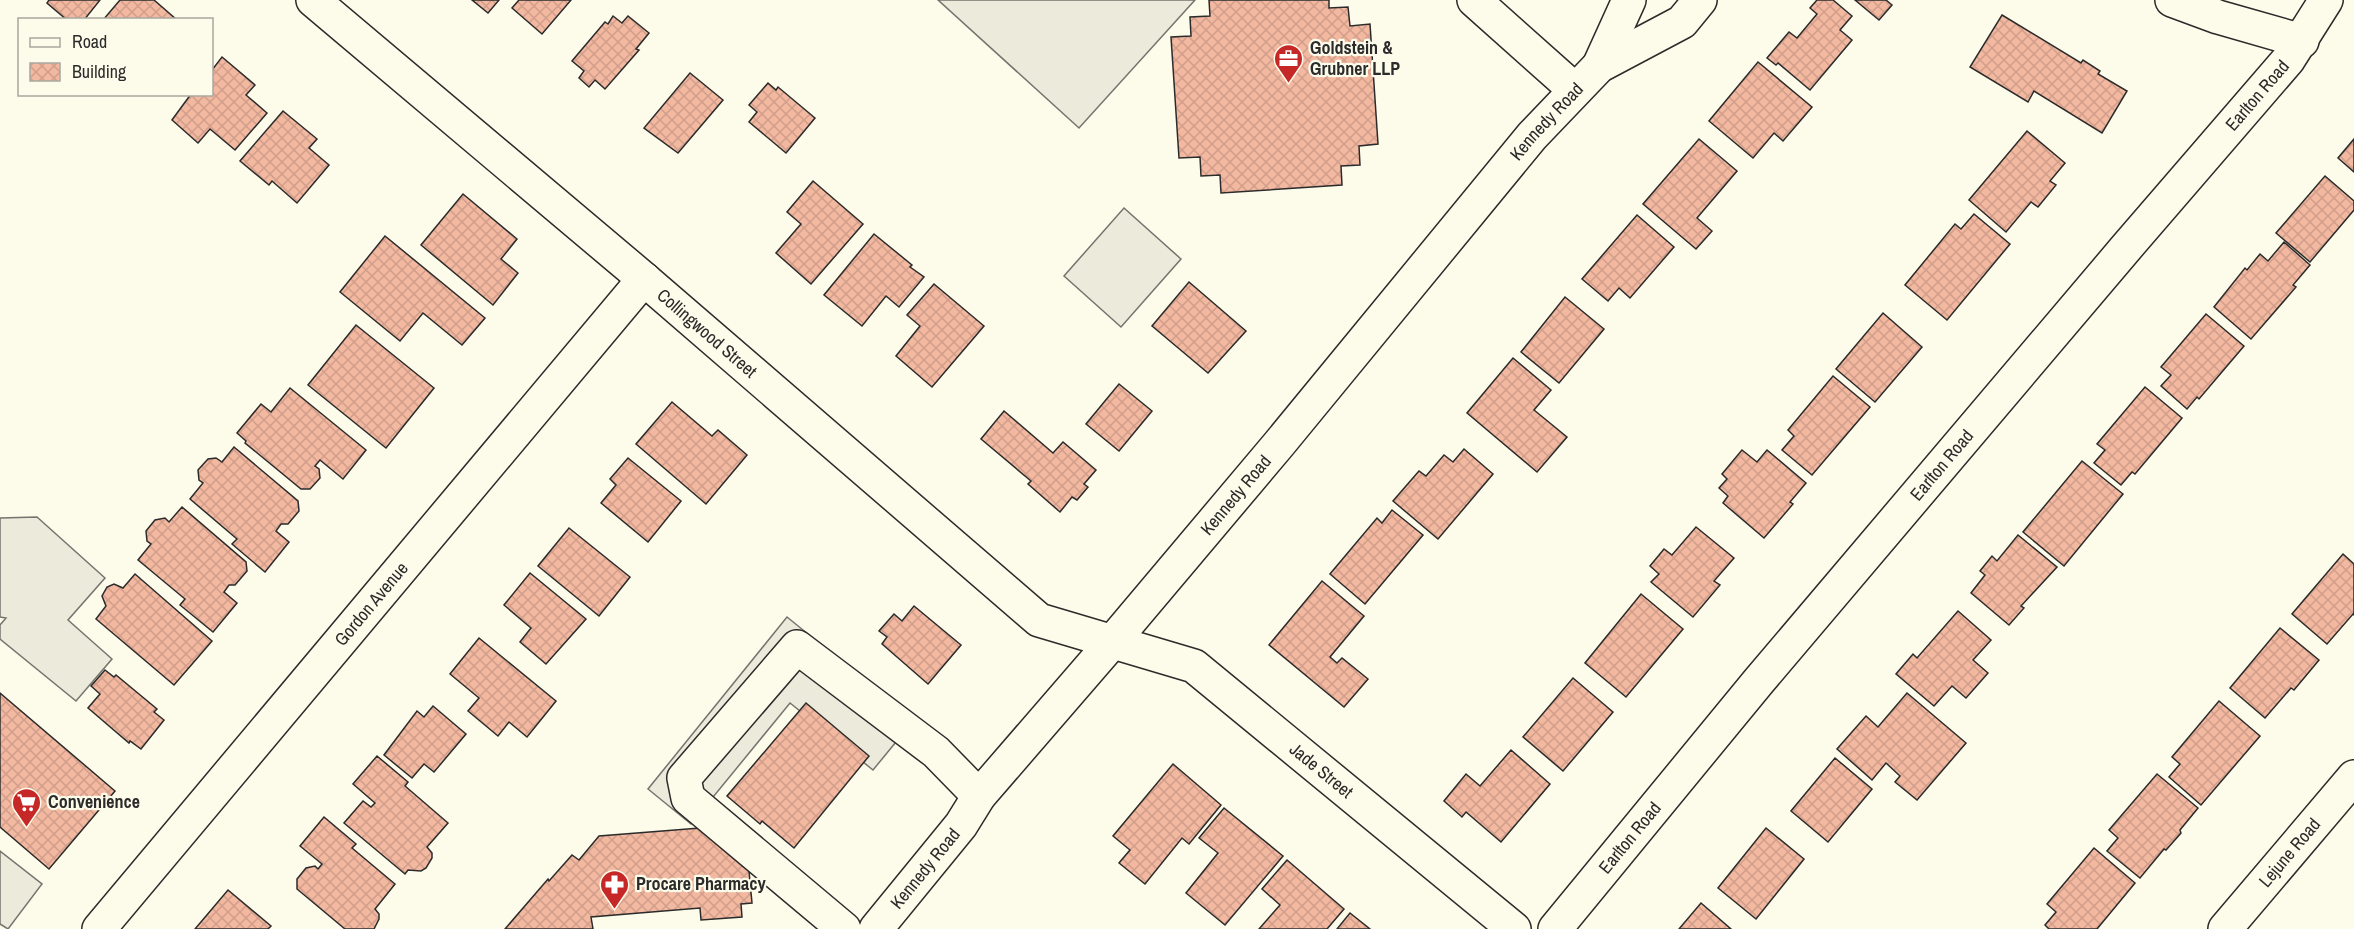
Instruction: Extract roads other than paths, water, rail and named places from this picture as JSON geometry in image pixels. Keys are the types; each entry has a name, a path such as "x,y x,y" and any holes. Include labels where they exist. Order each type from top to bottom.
{"street":[{"name":"Collingwood Street","path":"313,0 645,279 1038,620 1113,641"},
{"path":"1474,0 1575,90"},
{"name":"Kennedy Road","path":"1599,66 1629,0"},
{"name":"Kennedy Road","path":"885,926 961,825 979,796 1113,641 1446,243 1532,136 1599,66 1682,22 1701,0"},
{"path":"2172,0 2218,17 2302,40"},
{"name":"Earlton Road","path":"1555,929 1781,654 2288,60 2326,0"},
{"name":"Gordon Avenue","path":"99,929 645,279"},
{"name":"Jade Street","path":"1113,641 1194,666 1514,929"},
{"path":"844,929 688,798 684,778 797,647 936,752 979,796"},
{"name":"Lejune Road","path":"2225,929 2354,777"}],"place":[{"name":"Goldstein & Grubner LLP","path":"1289,84"},
{"name":"Convenience","path":"27,828"},
{"name":"Procare Pharmacy","path":"615,910"}]}
